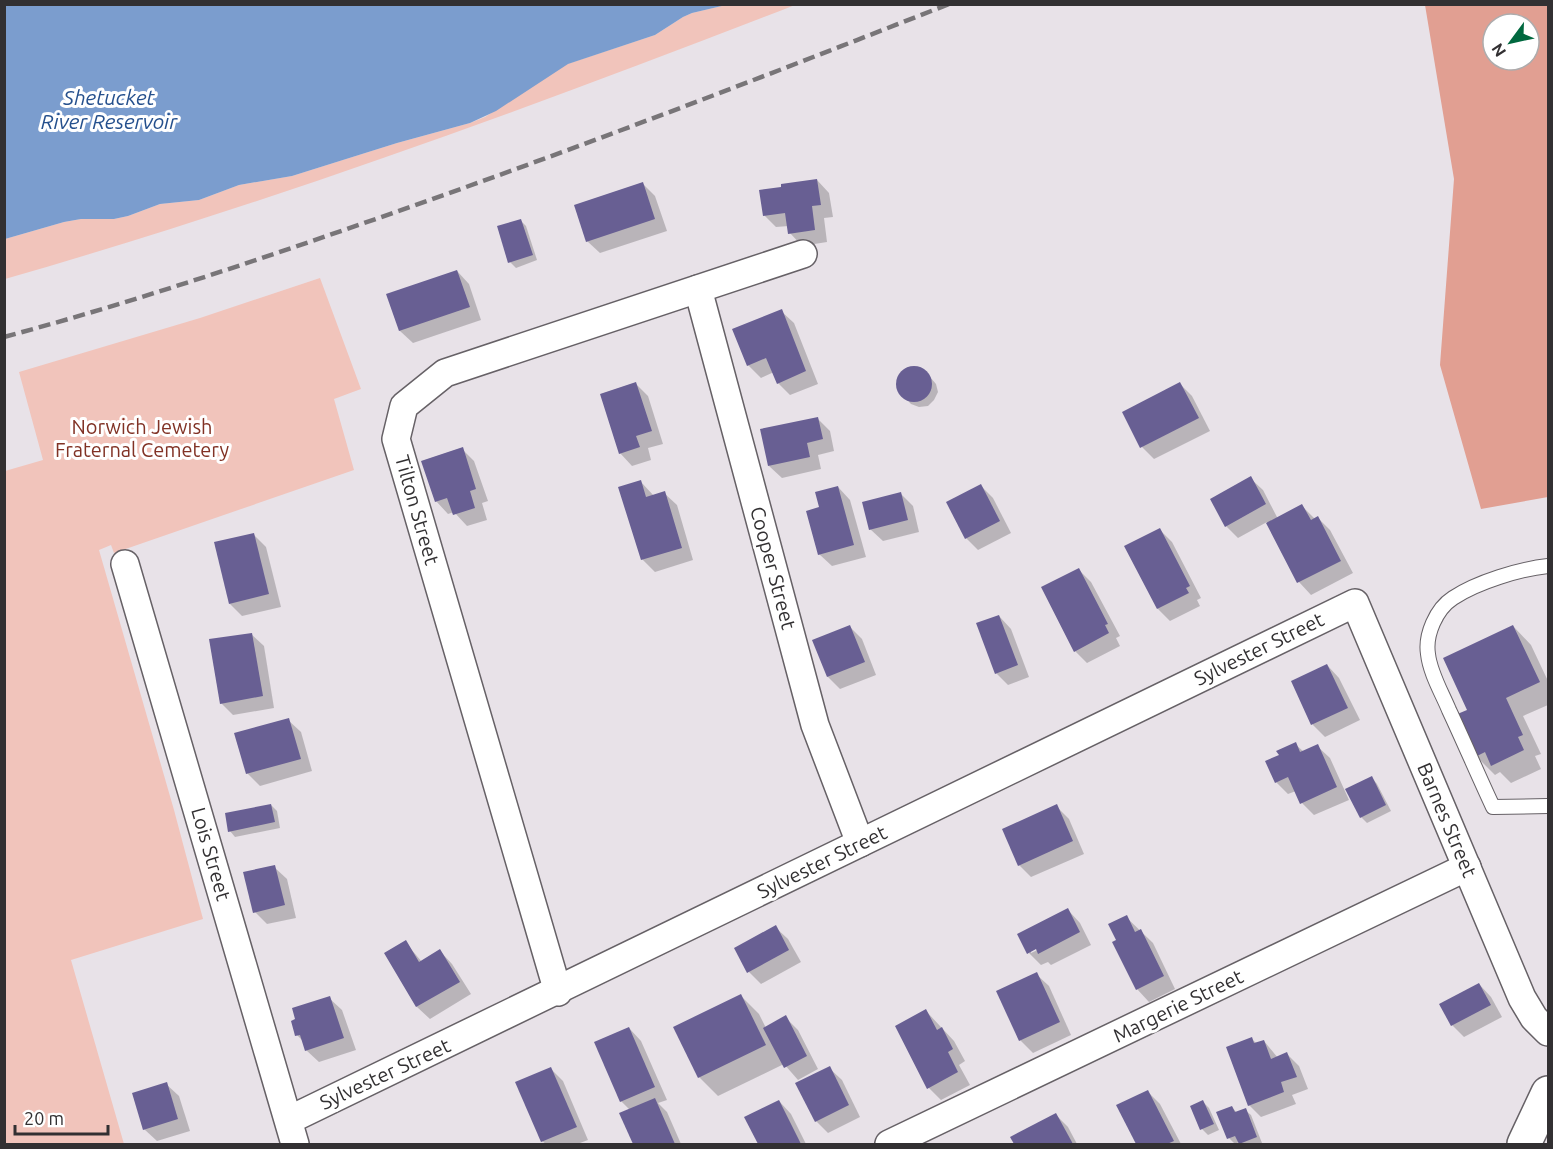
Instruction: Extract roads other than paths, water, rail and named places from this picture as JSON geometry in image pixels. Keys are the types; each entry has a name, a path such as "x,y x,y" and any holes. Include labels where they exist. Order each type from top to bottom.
{"main road":[{"path":"1536,1131 1548,1093"}],"street":[{"name":"Tilton Street","path":"558,992 396,439 404,406 445,373 803,254"},
{"name":"Cooper Street","path":"698,290 815,724 860,843"},
{"name":"Lois Street","path":"125,564 292,1132"},
{"name":"Sylvester Street","path":"292,1132 558,992 1355,603"},
{"name":"Barnes Street","path":"1355,603 1522,998 1534,1018 1548,1032"},
{"name":"Margerie Street","path":"889,1144 1467,867"}],"lane":[{"path":"1548,566 1526,568 1452,598 1439,613 1429,634 1428,654 1436,680 1493,807 1548,806"}],"water":[{"name":"Shetucket River Reservoir","path":"5,4 726,5 692,13 655,35 568,64 496,111 470,123 292,176 239,185 199,200 160,204 114,219 81,219 64,222 5,239"}],"railway":[{"path":"4,337 159,292 472,185 791,66 949,4"}],"park label":[{"name":"Norwich Jewish Fraternal Cemetery","path":"142,438"}]}
